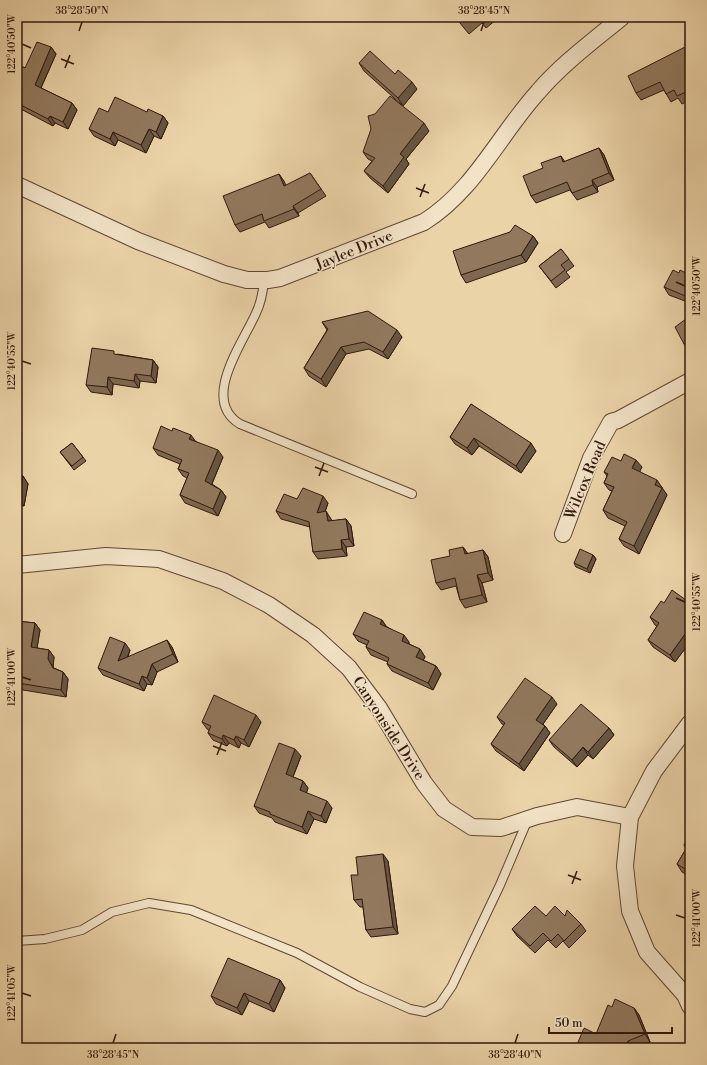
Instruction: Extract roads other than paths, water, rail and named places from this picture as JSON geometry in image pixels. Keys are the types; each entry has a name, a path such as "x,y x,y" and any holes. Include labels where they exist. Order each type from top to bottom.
{"street":[{"name":"Jaylee Drive","path":"17,185 170,254 236,278 264,280 293,274 424,222 441,210 473,179 527,105 548,81 622,17"},
{"name":"Wilcox Road","path":"563,534 591,458 611,422 618,420 690,381"},
{"name":"Canyonside Drive","path":"17,564 106,556 159,559 223,581 269,605 313,635 350,668 379,708 424,783 444,809 472,827 501,828 528,819 577,807 630,816"},
{"path":"690,723 654,771 630,816 625,866 630,911 647,952 686,995 690,1006"}],"lane":[{"path":"264,280 263,293 257,311 227,374 222,389 224,404 231,418 240,424 412,494"},
{"path":"17,941 45,939 82,930 112,912 149,903 191,910 297,953 360,987 403,1006 425,1012 439,1005 452,986 500,885 528,819"}]}
